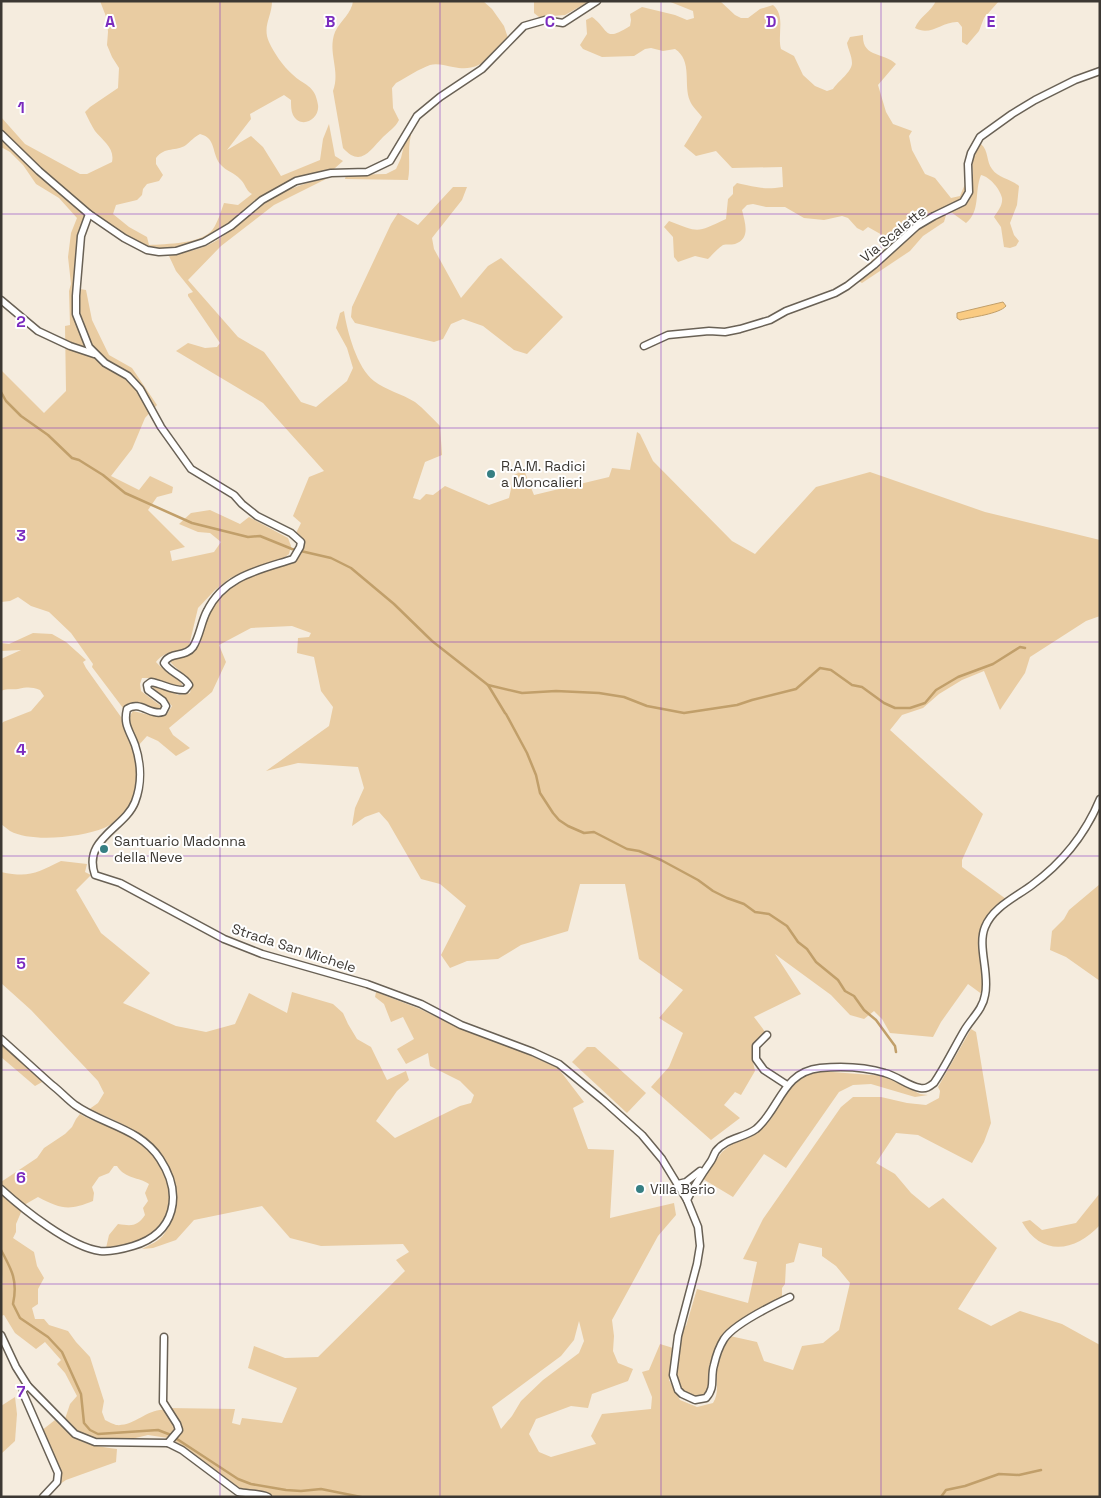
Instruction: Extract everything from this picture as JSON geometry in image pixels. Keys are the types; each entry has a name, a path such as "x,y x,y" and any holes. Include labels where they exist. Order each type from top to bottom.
{"street":[{"path":"1,134 39,171 89,214 124,238 147,250 166,252 190,248 231,226 262,200 296,181 332,173 367,172 390,160 417,116 440,97 482,69 524,26 545,20 563,23 598,1"},
{"name":"Via Scalette","path":"644,346 668,335 709,331 725,332 740,329 770,320 786,311 847,286 917,226 963,202 969,192 968,164 970,152 980,137 1035,100 1075,80 1100,71"},
{"path":"89,214 81,236 76,314 86,340 95,354"},
{"path":"1,300 38,331 70,346 95,354"},
{"name":"Strada San Michele","path":"95,354 105,363 128,376 140,389 161,427 191,469 234,494 242,504 257,516 291,533 301,542 293,559 246,575 228,584 218,592 206,612 196,642 191,650 181,655 173,655 164,662 167,667 186,681 189,686 185,690 176,691 159,683 151,682 147,685 148,690 166,706 163,712 158,714 139,706 131,706 127,709 125,724 135,747 140,787 131,811 102,838 97,846 94,855 93,871 95,875 120,883 224,939 262,954 367,984 421,1004 462,1025 509,1042 559,1064 642,1135 662,1159 678,1184"},
{"path":"687,1200 716,1150 732,1140 748,1135 762,1124 787,1086 803,1073 812,1070 835,1068 863,1069 885,1073 918,1088 927,1088 934,1083 981,1007 985,997 987,982 983,940 984,928 990,918 1003,905 1033,885 1072,847 1081,836 1100,800"},
{"path":"767,1035 756,1046 756,1059 764,1070 787,1086"},
{"path":"1,1039 75,1105 132,1133 148,1144 170,1176 174,1199 171,1215 160,1232 144,1243 131,1247 100,1251 77,1243 56,1231 1,1189"},
{"path":"707,1166 686,1182 678,1184 698,1227 700,1246 674,1359 673,1380 678,1390 695,1400 706,1398 712,1388 713,1369 719,1349 728,1334 764,1310 790,1297"},
{"path":"1,1335 16,1366 58,1473 58,1482 43,1497"},
{"path":"164,1337 164,1402 179,1430 168,1443"},
{"path":"25,1388 75,1434 86,1439 103,1442 168,1443 182,1450 238,1492 261,1494 268,1497"}],"shaded area":[{"path":"100,1 272,1 267,26 269,42 285,67 296,78 312,89 317,98 318,110 316,115 309,121 301,122 293,115 291,100 284,95 250,114 251,119 227,150 251,136 263,147 281,176 320,160 323,139 329,124 335,156 343,161 334,169 294,179 284,184 264,196 221,230 190,246 166,250 146,247 103,222 68,194 1,132 1,117 25,144 80,174 87,174 112,162 110,149 95,131 85,112 118,88 119,68 107,45 107,19","holes":["200,134 209,139 221,165 238,177 252,194 238,205 224,203 213,229 201,238 183,242 149,245 147,237 129,227 113,214 116,205 137,200 142,195 143,189 147,184 159,181 163,175 156,164 156,158 159,154 182,147"]},
{"path":"353,1 483,1 492,9 504,26 508,38 484,62 471,68 439,64 430,65 396,83 392,88 393,108 399,120 365,155 355,157 343,148 333,91 336,76 332,47 335,32"},
{"path":"534,1 590,1 565,15 539,17 534,13"},
{"path":"668,1 720,1 741,18 748,18 760,9 773,5 779,14 781,49 794,56 803,75 815,86 827,91 833,89 851,66 847,43 850,37 863,35 866,48 896,64 878,85 886,112 893,124 912,131 909,136 912,150 925,174 935,178 951,198 960,196 965,184 973,174 972,161 975,147 981,144 984,147 990,166 995,172 1019,186 1017,205 1010,223 1014,235 1019,241 1016,246 1004,247 1001,227 994,217 1000,208 1002,198 997,187 981,175 974,213 966,223 951,212 946,215 944,222 923,236 910,251 862,283 857,280 858,273 894,241 891,235 884,236 868,227 863,231 857,228 848,218 842,216 824,220 804,218 785,207 747,205 742,210 746,230 740,241 735,244 723,245 708,259 695,256 678,262 674,257 673,237 664,227 669,221 687,228 703,229 726,219 728,199 733,194 733,187 737,183 765,188 783,187 782,167 732,168 716,151 696,156 684,146 702,117 690,101 686,66 681,54 675,49 663,51 651,48 645,49 634,56 602,57 583,49 580,45 587,34 586,20 592,17 611,34 615,34 630,26 630,14 642,7 687,20 694,18 693,11"},
{"path":"936,1 999,1 984,18 979,31 967,45 962,42 962,27 958,22 952,22 926,31 915,28"},
{"path":"411,135 408,180 345,179 346,175 386,174 396,169 405,141"},
{"path":"1,139 37,174 85,215 78,236 73,296 76,324 84,322 80,313 80,289 86,290 92,320 109,355 132,368 157,405 145,418 132,449 111,476 139,490 150,476 173,487 172,493 157,497 148,510 185,547 170,551 172,561 214,552 221,542 210,533 198,532 179,524 191,513 210,510 240,524 249,517 288,538 291,546 289,554 284,558 230,578 215,590 198,608 189,646 163,655 156,662 182,684 181,687 150,678 142,678 140,684 141,691 161,706 160,710 138,704 123,708 92,667 93,664 71,633 49,612 31,606 18,597 10,601 1,602 1,370 44,413 66,391 65,326 70,325 69,291 71,284 68,257 71,233 77,218 59,198 36,184 23,165 10,152 1,147"},
{"path":"328,178 274,205 221,246 188,280 238,337 264,352 301,402 316,407 347,381 353,368 347,348 336,328 340,313 344,311 354,349 368,375 379,384 415,402 440,426 442,455 425,462 413,498 420,500 426,494 433,495 445,486 489,505 509,498 514,475 524,470 534,495 609,477 612,468 630,470 637,432 640,434 653,461 732,541 755,554 816,487 870,472 985,512 1100,540 1100,616 1086,621 1030,657 1025,673 1000,710 984,671 962,680 939,694 923,708 902,715 890,730 983,814 962,860 962,867 1006,899 988,914 980,933 983,995 968,984 941,1022 933,1037 890,1033 882,1019 874,1011 864,1019 850,1015 831,995 775,954 801,994 754,1017 766,1033 754,1046 753,1059 755,1071 741,1095 735,1092 724,1105 740,1118 711,1140 651,1087 669,1067 683,1033 659,1018 683,990 639,959 625,884 580,884 568,931 521,945 498,959 467,961 450,968 441,955 466,906 440,884 421,879 388,822 379,812 365,817 352,826 355,808 364,788 358,767 298,763 266,771 329,726 333,707 321,691 314,657 297,653 298,638 309,637 311,633 292,626 251,628 219,645 226,662 212,692 169,728 173,735 190,748 176,756 158,741 147,736 138,746 131,732 129,724 130,715 133,711 158,717 167,714 172,706 151,686 153,685 165,688 178,695 190,693 192,683 169,660 194,652 199,644 209,612 220,595 230,586 260,572 277,568 287,563 298,546 292,535 296,533 301,523 293,516 309,477 324,471 263,403 176,351 188,343 205,348 217,347 220,343 188,296 188,294 193,292 176,271 169,256 206,246 223,236 249,214 277,196 295,187"},
{"path":"453,187 467,187 462,200 432,238 434,249 461,298 488,266 501,258 563,317 527,354 514,350 483,326 463,319 451,324 443,339 434,342 355,323 351,317 352,307 398,213 418,225"},
{"path":"1003,302 1006,306 998,311 960,320 957,318 957,313"},
{"path":"33,633 52,634 66,642 86,660 83,662 86,668 121,717 136,764 136,790 131,804 122,816 104,828 83,834 44,838 19,835 1,824 1,725 3,722 31,711 44,696 40,690 32,688 1,691 1,659 21,650 1,651 1,643 9,644"},
{"path":"61,861 87,864 85,872 91,875 76,890 101,933 150,973 123,1003 176,1026 206,1032 235,1024 249,993 287,1013 292,992 333,1004 343,1013 357,1039 371,1047 387,1080 406,1071 409,1080 397,1091 376,1121 395,1138 460,1106 471,1103 474,1095 460,1081 430,1066 428,1053 406,1064 397,1049 414,1039 403,1017 391,1022 384,1004 375,997 376,992 420,1009 459,1028 507,1045 558,1068 584,1102 573,1108 588,1149 614,1150 610,1218 674,1203 676,1215 658,1236 612,1320 613,1351 618,1363 633,1369 628,1381 592,1394 588,1408 571,1406 536,1419 529,1434 539,1452 551,1457 596,1444 591,1436 602,1414 651,1409 652,1397 642,1372 649,1370 660,1344 673,1348 669,1380 680,1400 697,1407 713,1403 715,1399 718,1366 730,1336 757,1342 764,1361 793,1370 802,1346 823,1343 839,1330 850,1283 836,1266 822,1256 822,1248 799,1243 794,1262 786,1264 782,1297 727,1332 709,1389 705,1395 695,1398 680,1390 675,1378 682,1327 686,1326 697,1289 748,1303 757,1262 743,1259 763,1219 841,1107 853,1097 881,1097 926,1105 939,1098 940,1091 938,1087 971,1029 976,1032 991,1123 984,1142 972,1163 918,1135 896,1133 876,1163 895,1174 911,1193 929,1208 943,1198 997,1248 958,1309 991,1326 1020,1311 1062,1324 1100,1345 1100,1497 275,1497 230,1484 175,1441 180,1429 167,1408 235,1409 232,1423 240,1425 242,1418 282,1423 297,1388 248,1368 254,1346 285,1358 318,1357 405,1271 396,1260 409,1252 403,1244 321,1246 290,1238 262,1206 194,1220 176,1240 153,1248 142,1249 162,1236 171,1223 175,1211 176,1198 174,1186 165,1162 149,1142 128,1127 88,1110 98,1103 104,1093 98,1081 31,1010 1,983 1,872 11,874 32,873","holes":["579,1321 584,1341 579,1353 543,1380 521,1401 501,1429 492,1407 561,1356 574,1340"]},
{"path":"1100,884 1100,981 1066,957 1050,950 1052,931 1064,919 1069,910"},
{"path":"1,1043 44,1081 35,1086 1,1057"},
{"path":"587,1047 595,1047 646,1093 627,1113 572,1062"},
{"path":"819,1071 885,1076 920,1094 928,1095 915,1097 871,1084 853,1085 839,1092 786,1168 764,1154 733,1197 703,1179 722,1152 732,1144 751,1137 771,1119 791,1087 805,1076"},
{"path":"80,1114 131,1136 146,1146 157,1157 167,1177 170,1198 169,1212 164,1222 147,1238 135,1243 106,1248 109,1235 118,1224 133,1225 142,1219 145,1215 143,1208 148,1201 145,1193 149,1184 128,1176 117,1166 114,1166 109,1173 99,1177 92,1187 94,1193 93,1201 78,1206 59,1206 38,1197 24,1205 1,1185 1,1182 37,1158 44,1148 65,1134"},
{"path":"1,1193 22,1210 13,1238 34,1252 37,1266 44,1278 38,1289 38,1304 32,1308 35,1319 44,1319 49,1325 68,1331 90,1357 104,1401 102,1412 105,1420 116,1425 123,1425 153,1412 165,1410 176,1429 168,1438 148,1435 127,1440 97,1440 77,1431 65,1419 70,1404 77,1396 65,1373 57,1364 61,1360 45,1342 36,1349 15,1333 4,1315 1,1316"},
{"path":"1100,1193 1100,1225 1091,1234 1070,1245 1060,1247 1049,1246 1030,1234 1022,1222 1030,1220 1042,1230 1076,1223"},
{"path":"15,1397 17,1414 15,1441 1,1454 1,1406"},
{"path":"55,1420 70,1434 83,1442 117,1449 116,1462 66,1480 60,1484 41,1431"}],"waterway":[{"path":"1,392 6,401 21,416 48,435 72,458 79,460 103,475 125,493 192,523 248,537 260,536 292,549 331,558 351,568 394,604 432,641 488,685 505,713"},
{"path":"488,685 522,693 556,691 599,693 624,697 647,706 684,713 737,705 796,689 820,668 831,670 852,685 862,687 884,703 895,708 910,708 925,703 936,690 958,677 993,664 1020,647 1025,648"},
{"path":"506,714 527,753 536,775 540,793 559,820 584,833 594,832 627,849 639,851 661,860 698,880 713,891 744,904 755,912 769,914 787,926 816,962 838,980 845,991 854,996 864,1010 876,1020 895,1046 896,1052"},
{"path":"1,1250 13,1276 15,1289 13,1304 20,1318 48,1337 62,1352 81,1394 84,1423 90,1430 98,1434 158,1430 171,1435"},
{"path":"177,1439 238,1479 251,1484 286,1490 321,1489 361,1497"},
{"path":"941,1497 946,1490 965,1486 999,1474 1019,1475 1041,1470"}],"place":[{"name":"R.A.M. Radici a Moncalieri","path":"491,474"},
{"name":"Santuario Madonna della Neve","path":"104,849"},
{"name":"Villa Berio","path":"640,1189"}]}
